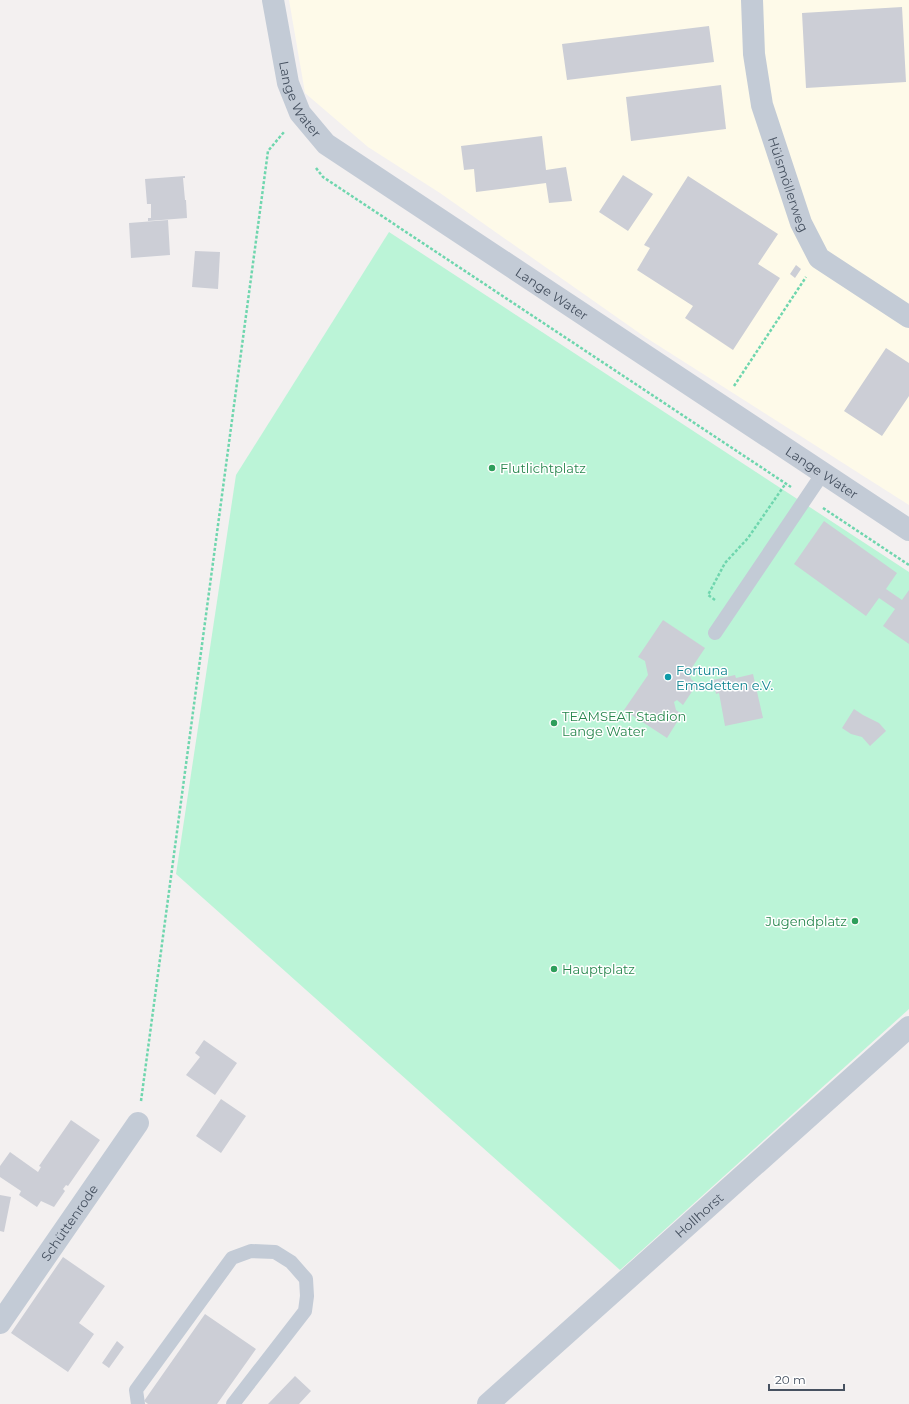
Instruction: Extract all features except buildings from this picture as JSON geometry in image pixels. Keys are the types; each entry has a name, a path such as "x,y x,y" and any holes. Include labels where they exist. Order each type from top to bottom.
{"street":[{"name":"Lange Water","path":"273,0 288,83 300,113 326,144 909,530"},
{"name":"Hülsmöllerweg","path":"752,0 754,54 762,105 801,223 819,258 909,317"},
{"name":"Hollhorst","path":"488,1404 909,1027"},
{"name":"Schüttenrode","path":"0,1322 138,1122"}],"lane":[{"path":"715,633 823,473"},
{"path":"138,1404 136,1390 232,1258 251,1251 275,1252 290,1262 306,1279 308,1296 305,1311 233,1404"}],"path":[{"path":"138,1122 268,151 300,113"},
{"path":"313,165 323,177 909,565"},
{"path":"721,406 819,258"},
{"path":"731,609 708,595 725,563 748,538 786,484"}],"shaded area":[{"path":"289,0 909,0 909,505 645,337 440,193 368,147 305,93"}],"green space":[{"name":"TEAMSEAT Stadion Lange Water","path":"389,232 909,572 909,1009 620,1270 176,874 236,475"}],"place":[{"name":"Flutlichtplatz","path":"492,468"},
{"name":"Fortuna Emsdetten e.V.","path":"668,677"},
{"name":"TEAMSEAT Stadion Lange Water","path":"554,723"},
{"name":"Jugendplatz","path":"855,921"},
{"name":"Hauptplatz","path":"554,969"}]}
